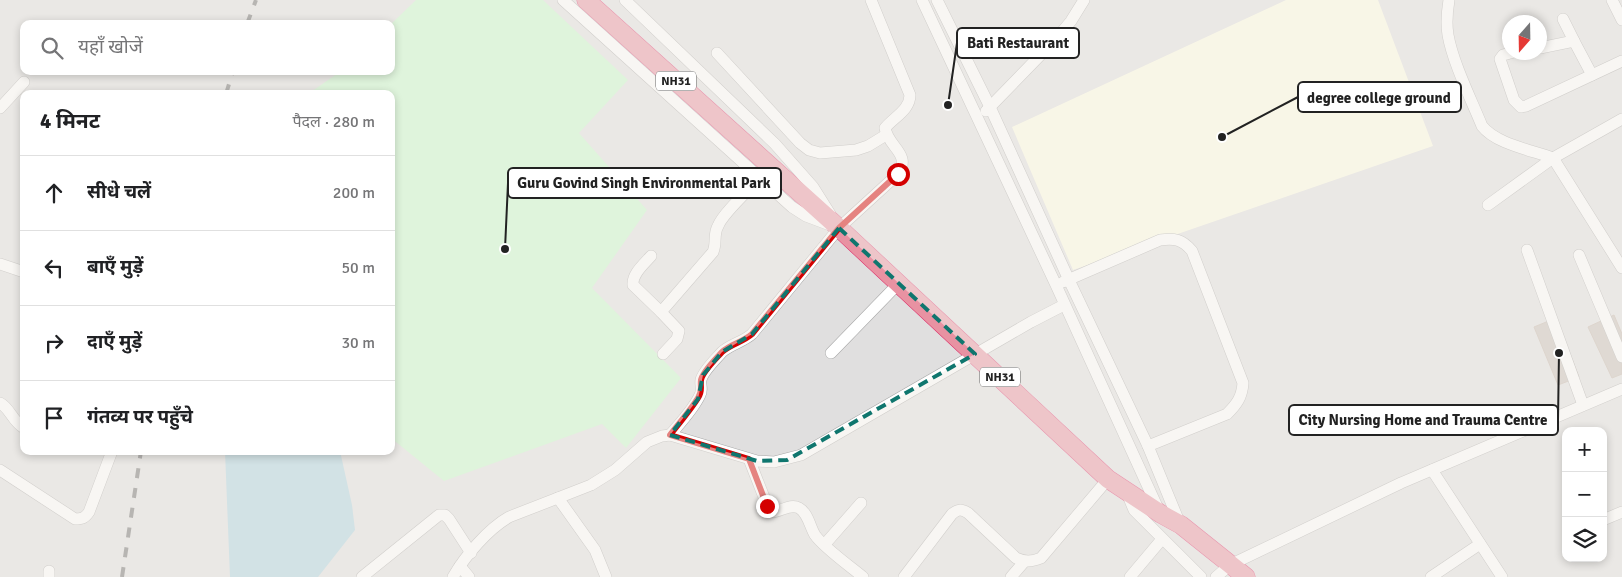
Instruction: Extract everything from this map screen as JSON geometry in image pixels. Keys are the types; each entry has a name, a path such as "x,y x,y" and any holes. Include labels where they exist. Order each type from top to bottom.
{"highway":[{"name":"NH31","path":"586,0 762,170 839,228 1108,479 1181,525 1246,577"}],"street":[{"path":"563,0 762,170 720,221 716,230 716,242 712,252 661,312"},
{"path":"625,0 775,144 813,187 839,228"},
{"path":"670,435 698,399 702,392 701,380 703,375 722,352 752,334 839,228 898,174 902,168 904,163 886,135 885,128 907,107 910,95 871,0"},
{"path":"922,0 1161,514"},
{"path":"937,0 990,107 1148,446 1181,525"},
{"path":"978,119 1056,39 1084,0"},
{"path":"1449,0 1447,20 1452,50 1482,126 1488,134 1497,139 1553,158 1622,268"},
{"path":"1612,0 1622,20"},
{"path":"1563,19 1592,75"},
{"path":"1547,47 1574,42"},
{"path":"717,53 800,143 810,150 820,153 856,150 868,146 886,135"},
{"path":"1502,56 1500,59 1514,100 1521,107 1622,61"},
{"path":"0,108 24,82"},
{"path":"1488,205 1553,158 1622,119"},
{"path":"1056,285 1160,240 1174,238 1186,243 1192,251 1243,383 1243,393 1237,405 1227,414 1148,446"},
{"path":"1528,250 1583,406"},
{"path":"1579,255 1622,357"},
{"path":"651,256 633,280 634,285 679,330 677,339 663,354"},
{"path":"0,264 20,271"},
{"path":"831,353 898,284"},
{"path":"453,577 471,553 500,522 591,485 615,470 654,438 670,435 757,461 774,462 802,454 1064,305"},
{"path":"1216,577 1230,565 1401,483 1622,389"},
{"path":"0,404 6,407 12,418 20,425"},
{"path":"0,470 75,519 81,519 89,512 110,455"},
{"path":"749,459 769,510 778,512 789,507 800,509 804,513 814,534 863,577"},
{"path":"1432,470 1502,577"},
{"path":"904,577 957,510 968,512 1016,558 1024,562 1032,562 1041,558 1108,479"},
{"path":"1128,493 1134,510 1201,577"},
{"path":"558,498 595,550 606,577"},
{"path":"825,544 860,503"},
{"path":"1607,518 1622,512"},
{"path":"362,577 439,514 445,515 449,519 471,553"},
{"path":"1130,577 1162,539"},
{"path":"1431,577 1480,544"},
{"path":"1011,577 1024,562"},
{"path":"460,566 469,577"}],"highlighted area":[{"path":"839,228 975,354 787,460 757,461 670,435 698,399 703,375 722,352 752,334"}],"shaded area":[{"path":"0,0 1622,0 1622,577 0,577"},
{"path":"1286,0 1378,0 1433,146 1073,270 1012,127"}],"green space":[{"path":"416,0 543,0 628,80 579,133 647,210 592,288 681,378 626,448 602,424 444,481 395,441 395,90 314,90 335,75 395,75 395,20"}],"water":[{"path":"225,455 341,455 352,505 355,530 318,577 230,577"}],"building":[{"path":"1614,315 1622,334 1622,374 1612,378 1588,327"},
{"path":"1556,318 1579,377 1558,385 1534,327"}],"railway":[{"path":"248,20 256,0"},
{"path":"227,90 232,75"},
{"path":"122,577 140,455"}],"place":[{"name":"Bati Restaurant","path":"948,105"},
{"name":"degree college ground","path":"1222,137"},
{"name":"Guru Govind Singh Environmental Park","path":"505,249"},
{"name":"City Nursing Home and Trauma Centre","path":"1559,353"}],"route":[{"path":"767,506 749,459 670,435 698,399 702,392 701,380 703,375 722,352 752,334 839,228 898,174"}]}
